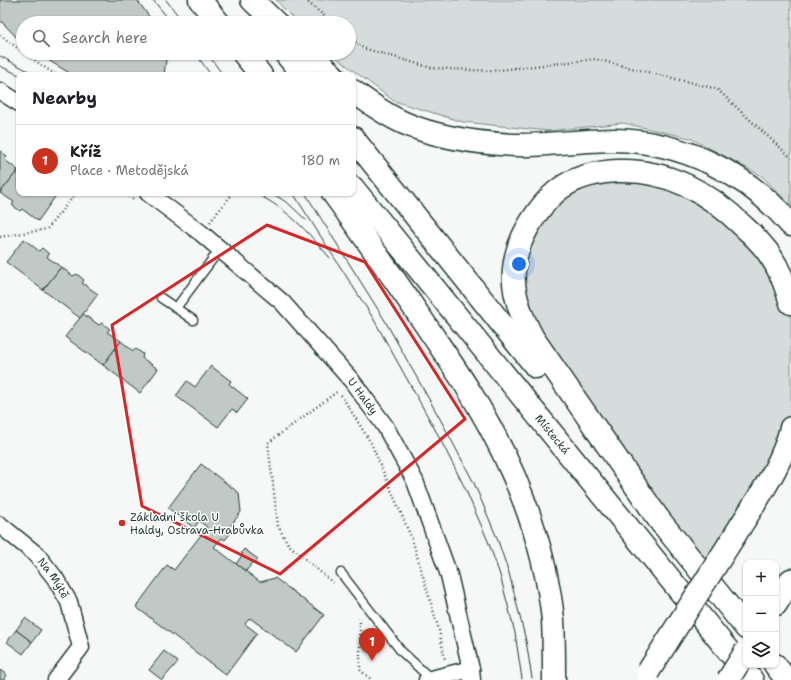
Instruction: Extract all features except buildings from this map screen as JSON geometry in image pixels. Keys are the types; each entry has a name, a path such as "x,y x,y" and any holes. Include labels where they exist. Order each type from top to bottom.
{"highway":[{"path":"200,0 210,16"},
{"path":"200,0 213,16"},
{"path":"243,0 256,16"},
{"path":"252,0 269,16"},
{"path":"241,60 249,72"},
{"path":"249,60 259,72"},
{"path":"291,60 301,72"},
{"path":"316,60 329,72"},
{"path":"356,93 383,112 404,123 434,133 469,140 499,144 532,145 615,140 673,149 703,159 732,173 762,196 791,225"},
{"path":"356,142 743,624"},
{"path":"662,524 524,323 515,295 514,264 520,243 529,224 544,203 555,192 577,179 596,173 621,171 639,172 661,176 680,182 706,195 733,215 767,251 784,279 791,303"},
{"name":"Místecká","path":"356,192 752,680"},
{"path":"334,196 451,362 473,396 509,465 538,544 548,586 552,620 554,680"},
{"path":"645,676 772,476 784,450 791,428"},
{"path":"779,599 791,580"},
{"path":"728,680 743,656"},
{"path":"777,668 787,680"}],"street":[{"path":"0,91 16,101"},
{"name":"U Haldy","path":"143,198 220,249 282,302 352,381 385,426 415,481 449,575 472,675"},
{"name":"Na Mýtě","path":"0,526 37,555 55,578 70,602 81,647 56,680"},
{"path":"429,680 448,675 472,675"}],"lane":[{"path":"176,308 220,249"},
{"path":"161,298 193,320"},
{"path":"341,573 401,651 429,680"}],"path":[{"path":"305,0 324,16"},
{"path":"0,35 16,46"},
{"path":"356,43 362,48 432,68 491,71 595,59 717,89 791,158"},
{"path":"34,60 52,72"},
{"path":"0,237 47,230 74,196"},
{"path":"207,226 231,196"},
{"path":"334,385 371,443 412,539 440,630 448,675"},
{"path":"335,586 288,544 278,526 268,443 338,391"},
{"path":"361,599 360,670 372,680"}],"highlighted area":[{"path":"267,225 365,262 465,419 280,574 142,506 112,325"}],"shaded area":[{"path":"276,0 791,0 791,206 762,176 690,138 623,123 548,131 463,122 394,101 339,60 356,60 356,16 291,16"},
{"path":"621,171 721,206 791,303 791,428 706,578 515,295 544,203"}],"tram line":[{"path":"153,0 166,16"},
{"path":"166,0 179,16"},
{"path":"0,56 30,72"},
{"path":"200,60 209,72"},
{"path":"212,60 221,72"},
{"path":"0,66 16,74"},
{"path":"260,196 278,206 296,221 330,258"},
{"path":"277,196 289,204 306,220"},
{"path":"295,196 373,318 437,433 464,486 488,541 500,575 515,633 522,679"},
{"path":"307,196 384,319 474,483 497,538 509,573 526,641 532,678"}],"place":[{"name":"Základní škola U Haldy, Ostrava-Hrabůvka","path":"122,523"},
{"name":"Kříž","path":"372,661"}]}
